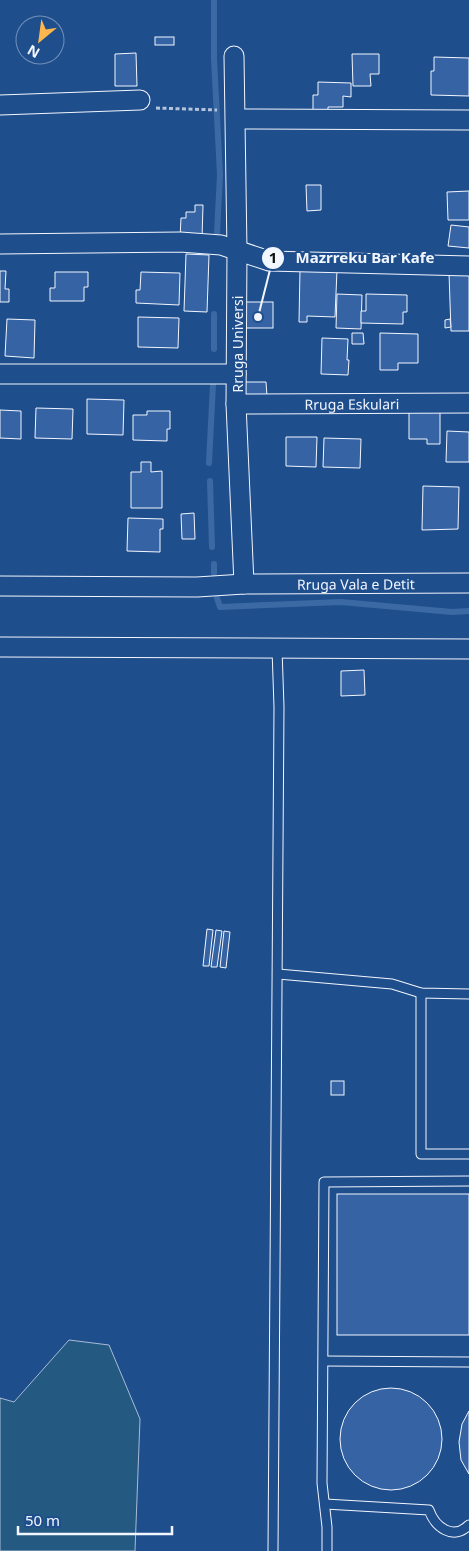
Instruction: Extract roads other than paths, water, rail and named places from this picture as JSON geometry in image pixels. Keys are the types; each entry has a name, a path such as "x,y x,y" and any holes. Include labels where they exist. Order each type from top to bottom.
{"street":[{"name":"Rruga Universi","path":"234,56 237,251 236,404 244,584"},
{"path":"0,105 140,100"},
{"path":"236,119 469,120"},
{"path":"0,244 180,242 222,245 268,261 469,266"},
{"path":"0,374 236,374"},
{"name":"Rruga Eskulari","path":"236,404 469,403"},
{"name":"Rruga Vala e Detit","path":"244,584 469,583"},
{"path":"0,586 197,587 244,584"},
{"path":"0,647 469,649"}],"lane":[{"path":"273,1551 278,974 279,707 277,649"},
{"path":"278,974 392,984 421,993 469,994"},
{"path":"421,993 421,1154 469,1154"},
{"path":"327,1551 325,1504 322,1484 324,1182 469,1181"},
{"path":"324,1361 469,1362"},
{"path":"325,1504 429,1510 432,1518 438,1525 444,1530 452,1532 460,1531 469,1525"}],"waterway":[{"path":"214,0 214,59 220,175 217,233"},
{"path":"214,314 214,349"},
{"path":"209,463 213,384"},
{"path":"210,481 212,547"},
{"path":"214,564 214,573"},
{"path":"217,598 220,607 341,602 452,612 469,611"}],"place":[{"name":"Mazrreku Bar Kafe","path":"258,317"}]}
